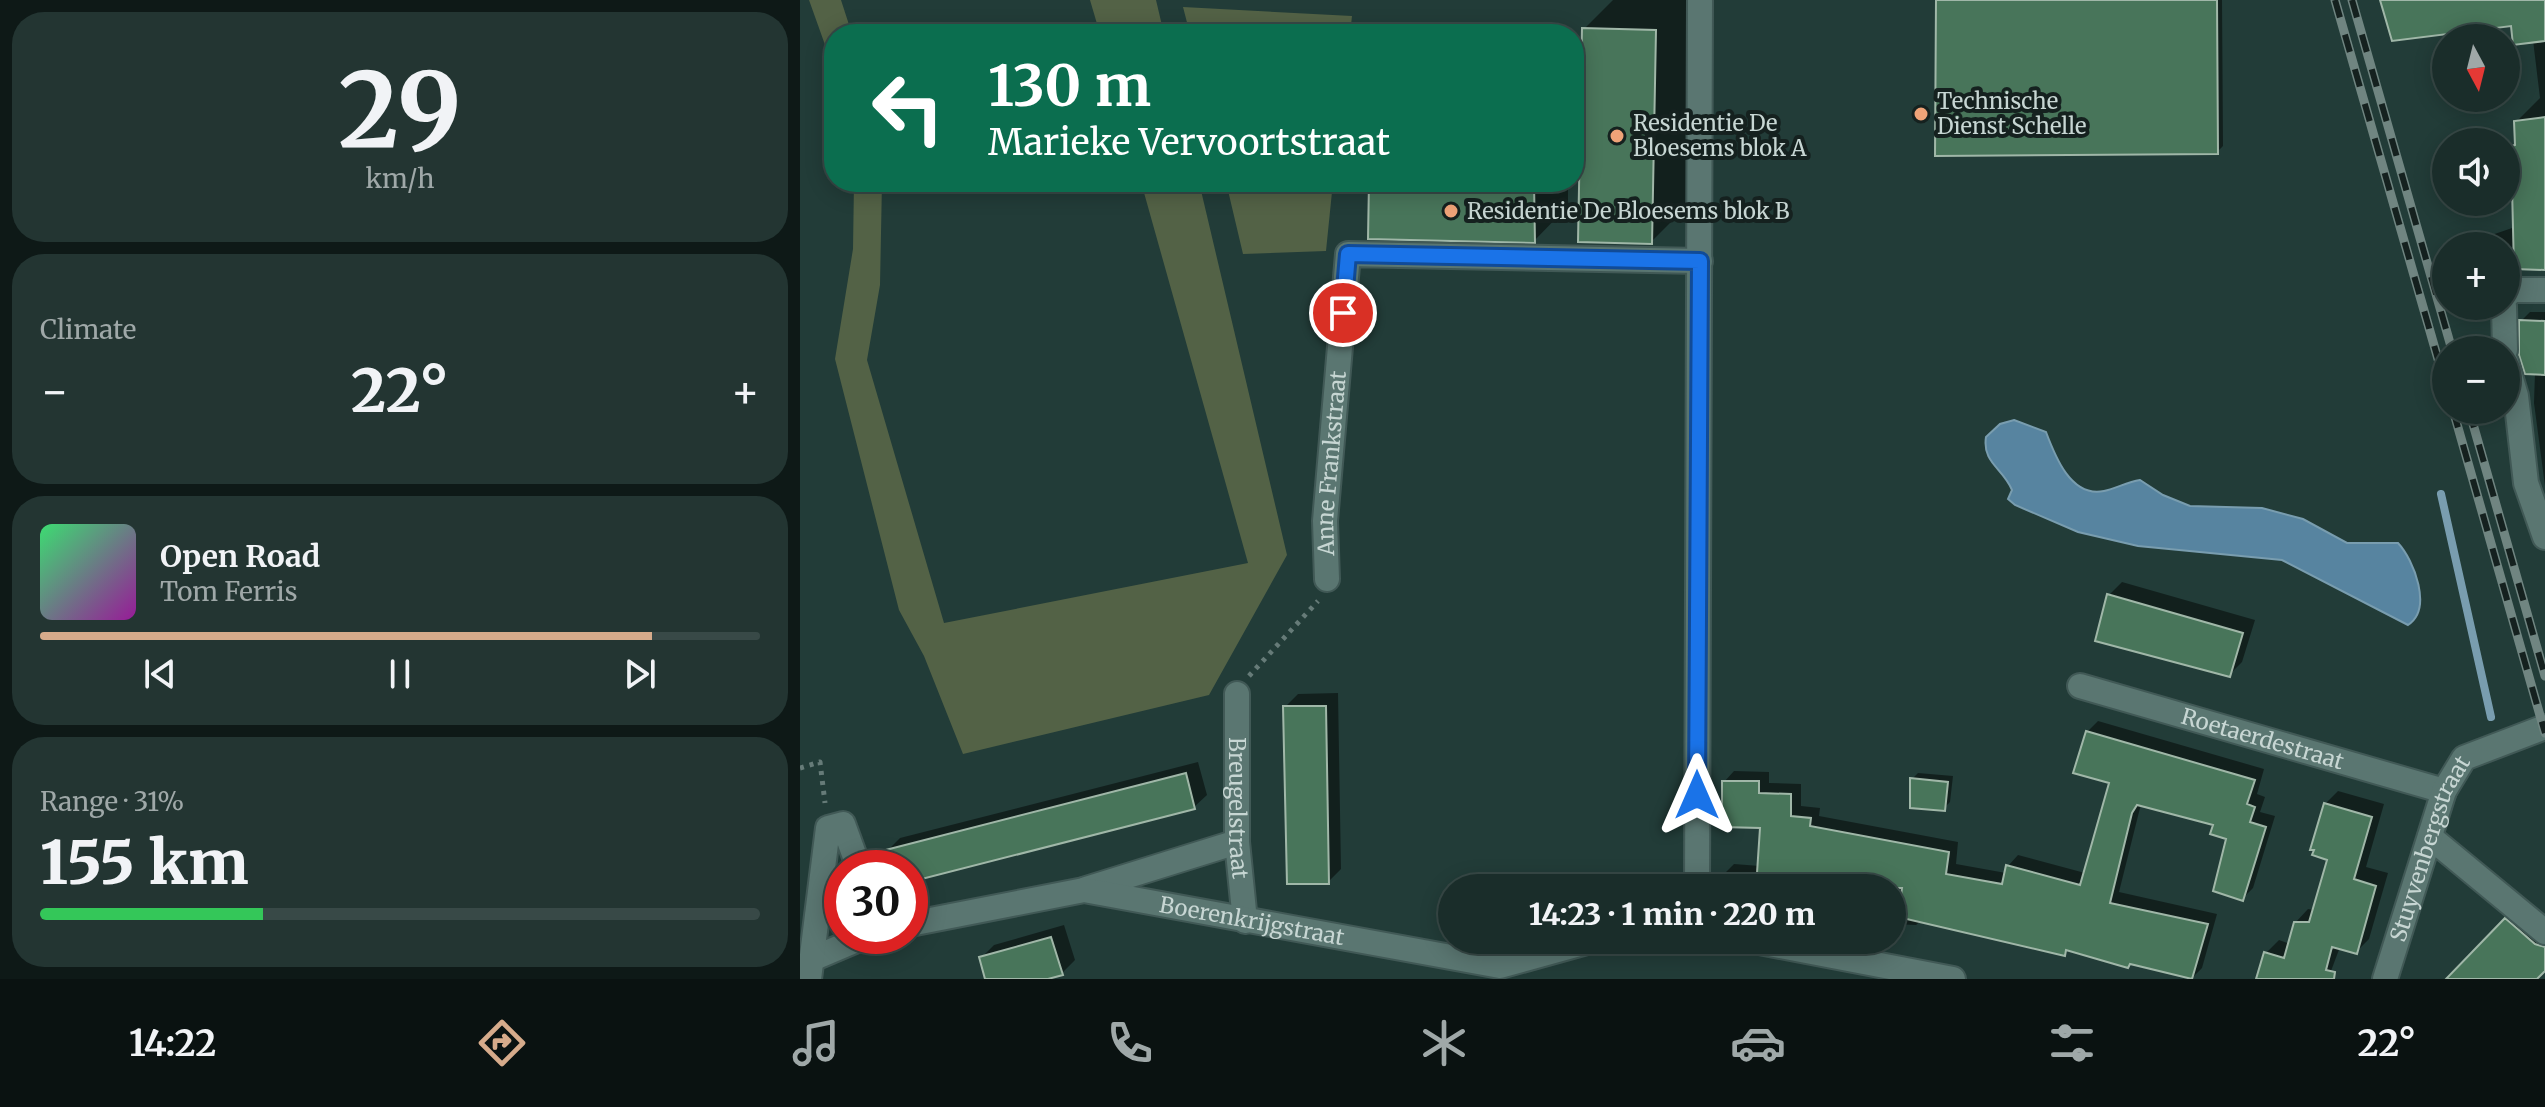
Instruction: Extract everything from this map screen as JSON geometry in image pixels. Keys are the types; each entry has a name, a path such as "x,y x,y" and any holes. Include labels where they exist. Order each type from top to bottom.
{"street":[{"path":"1697,874 1700,0"},
{"name":"Anne Frankstraat","path":"1327,579 1325,521 1348,254 1700,261"},
{"path":"2520,295 2545,290"},
{"path":"2519,424 2526,483 2545,537"},
{"name":"Roetaerdestraat","path":"2080,686 2444,791"},
{"name":"Breugelstraat","path":"1237,694 1237,842 1245,921"},
{"name":"Stuyvenbergstraat","path":"2385,979 2444,791 2464,758 2545,727"},
{"path":"811,969 828,828 843,824 852,850"},
{"path":"2430,837 2545,932"},
{"path":"1084,890 1237,842"},
{"name":"Boerenkrijgstraat","path":"928,920 1084,890 1498,972 1552,954"},
{"path":"811,969 836,954"},
{"path":"1822,954 1953,979"}],"path":[{"path":"1237,694 1242,682 1325,594 1327,579"},
{"path":"800,768 820,762 828,828"}],"green space":[{"path":"809,0 841,0 849,24 824,24 824,42"},
{"path":"1090,0 1156,0 1162,24 1097,24"},
{"path":"1183,7 1352,16 1351,24 1187,24"},
{"path":"854,192 882,192 880,285 867,360 944,623 1248,563 1144,192 1201,192 1287,555 1209,695 963,754 924,656 899,610 835,359 853,249"},
{"path":"1228,192 1332,192 1326,251 1243,254"}],"water":[{"path":"2014,420 2046,432 2066,473 2082,488 2104,491 2140,480 2163,495 2190,506 2262,508 2303,519 2347,543 2398,543 2410,561 2418,584 2420,597 2415,618 2408,625 2282,560 2138,546 2078,532 2015,505 2008,499 2012,490 1990,459 1986,446 1986,437 2000,424"}],"building":[{"path":"1936,0 2217,0 2218,154 1935,156"},
{"path":"2380,0 2545,0 2545,41 2520,44 2520,24 2432,24 2432,36 2392,41"},
{"name":"Residentie De Bloesems blok A","path":"1584,28 1656,30 1652,244 1578,242 1579,192 1584,192"},
{"path":"2545,117 2545,270 2520,269 2520,232 2513,232 2513,216 2520,216 2520,128 2514,128 2514,121"},
{"name":"Residentie De Bloesems blok B","path":"1369,192 1534,192 1535,243 1368,239"},
{"path":"2519,320 2545,321 2545,375 2525,374 2520,358"},
{"path":"2107,594 2243,633 2230,677 2095,641"},
{"path":"1283,706 1326,706 1329,884 1287,884"},
{"path":"2086,731 2255,780 2247,804 2255,807 2250,822 2266,827 2243,901 2213,891 2226,839 2210,834 2213,825 2137,805 2132,813 2110,903 2208,924 2192,979 2130,964 2128,968 2066,950 2065,956 1906,919 1906,874 1757,874 1760,828 1722,827 1722,781 1759,781 1759,793 1791,794 1791,816 1811,818 1810,826 1949,852 1946,874 2002,884 2006,865 2080,885 2109,783 2073,773"},
{"path":"1186,773 1195,809 928,877 928,850 886,850"},
{"path":"1910,778 1948,782 1945,811 1910,808"},
{"path":"2324,803 2372,817 2354,879 2376,886 2357,954 2332,947 2326,970 2335,972 2334,979 2256,979 2264,952 2284,958 2294,922 2309,922 2327,860 2312,855 2314,850 2310,850"},
{"path":"2505,918 2535,944 2545,947 2545,971 2537,979 2446,979"},
{"path":"1051,937 1063,975 1048,979 985,979 979,957"}],"waterway":[{"path":"2441,494 2491,717"}],"railway":[{"path":"2335,0 2432,338"},
{"path":"2352,0 2448,336"},
{"path":"2457,424 2545,733"},
{"path":"2473,424 2545,676"}],"place":[{"name":"Technische Dienst Schelle","path":"1921,114"},
{"name":"Residentie De Bloesems blok A","path":"1617,136"},
{"name":"Residentie De Bloesems blok B","path":"1451,211"}],"route":[{"path":"1343,313 1348,254 1700,261 1697,795"}]}
